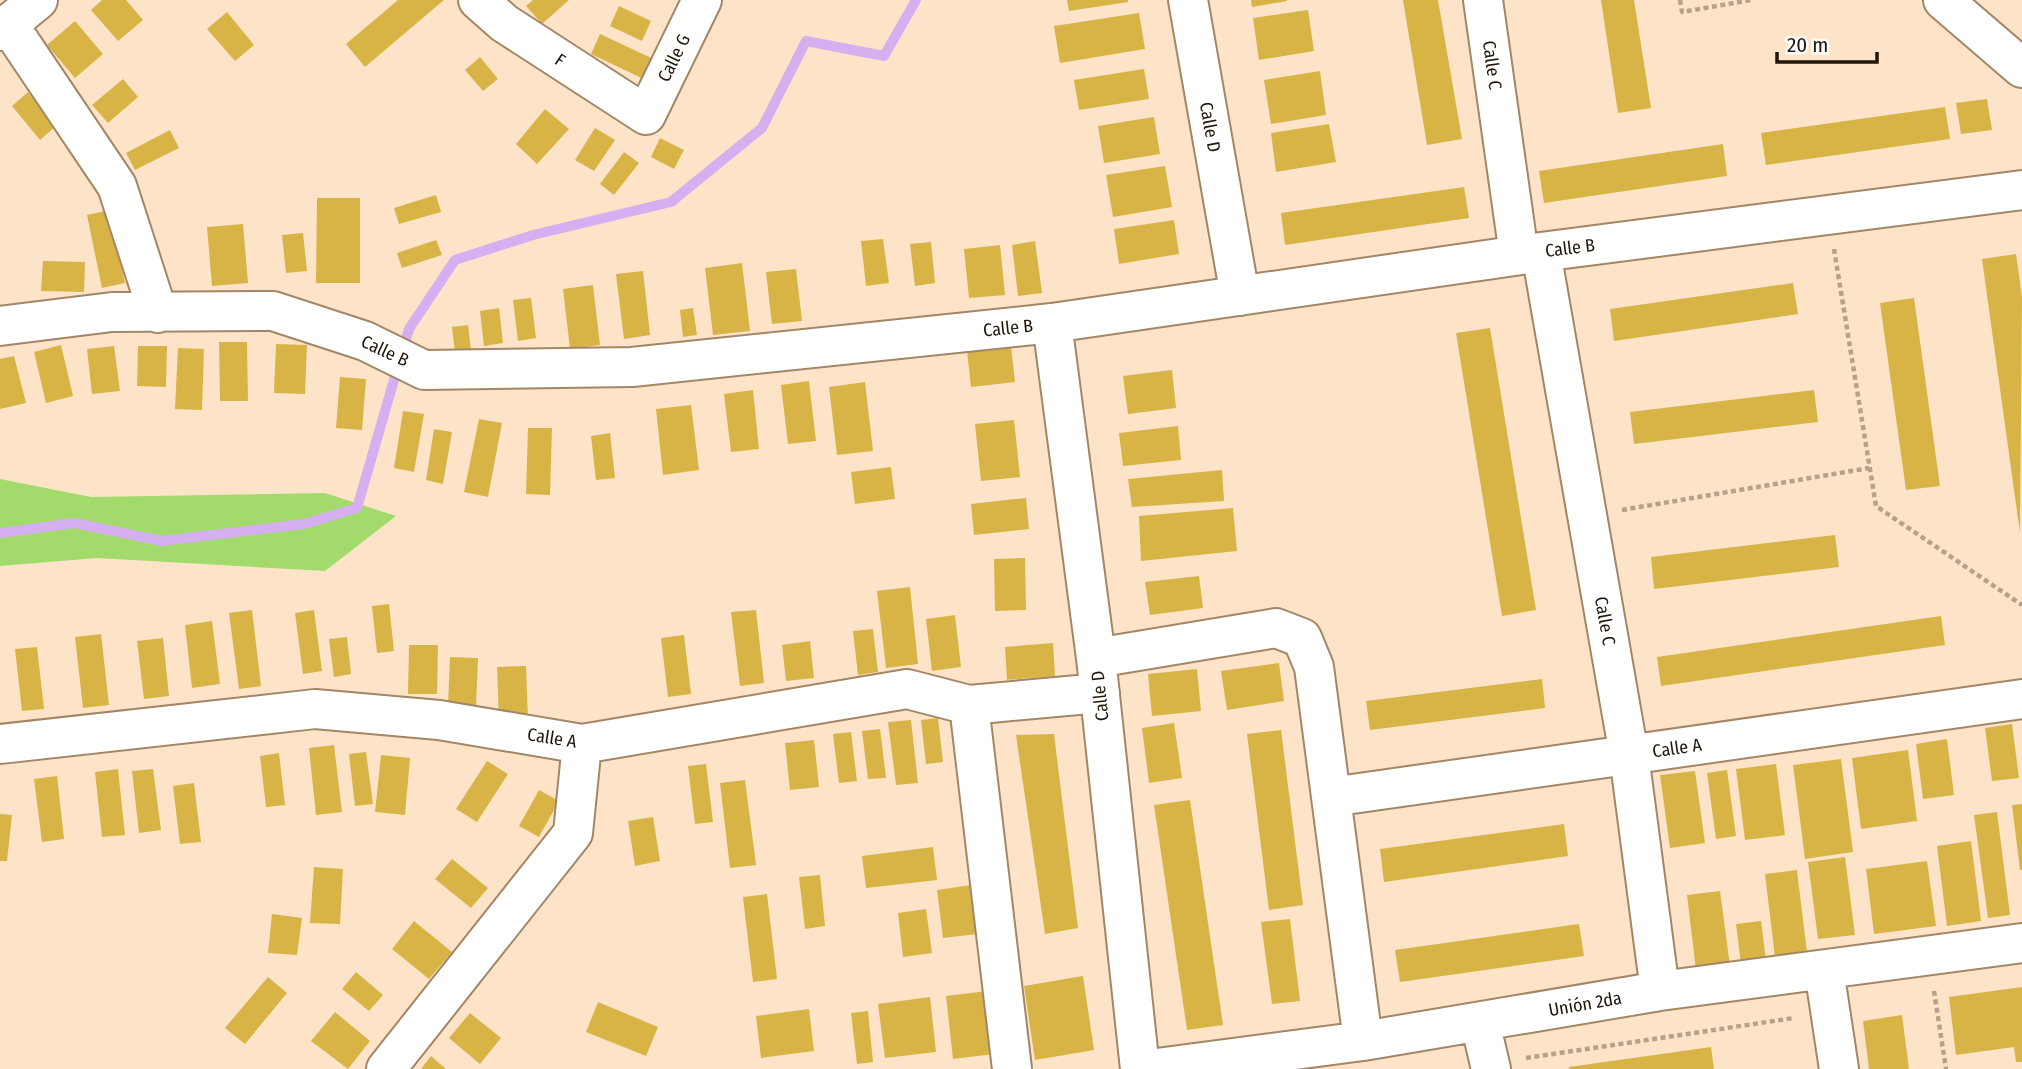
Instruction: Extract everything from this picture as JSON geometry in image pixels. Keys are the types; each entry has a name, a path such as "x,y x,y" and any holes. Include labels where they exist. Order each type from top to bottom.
{"street":[{"path":"37,0 4,28 117,186 158,313"},
{"name":"F","path":"478,0 504,23 646,115"},
{"name":"Calle G","path":"646,115 702,0"},
{"name":"Calle D","path":"1188,0 1240,296"},
{"name":"Calle C","path":"1483,0 1629,755 1660,991"},
{"path":"1942,0 2022,68"},
{"name":"Calle B","path":"0,326 112,312 273,311 365,341 424,370 632,367 1052,323 1530,253 2022,190"},
{"name":"Calle D","path":"1052,323 1098,676 1140,1069"},
{"name":"Calle A","path":"0,744 315,709 439,719 582,744 907,689 970,705 1098,676 1276,628 1302,638 1314,667 1331,797 2022,699"},
{"path":"970,705 1012,1069"},
{"path":"386,1069 573,833 582,744"},
{"path":"1331,797 1363,1041"},
{"name":"Unión 2da","path":"1149,1069 1363,1041 1660,991 2022,943"},
{"path":"1824,970 1839,1069"},
{"path":"1480,1022 1490,1066"}],"path":[{"path":"1680,0 1682,12 1751,0"},
{"path":"1833,241 1876,506 2022,604"},
{"path":"1616,511 1870,468"},
{"path":"1928,956 1946,1069"},
{"path":"1490,1066 1829,1013"}],"green space":[{"path":"0,479 91,497 325,493 396,516 325,571 97,558 0,566"}],"building":[{"path":"102,0 126,0 143,20 118,41 91,10"},
{"path":"398,0 444,0 365,67 346,44"},
{"path":"533,0 569,0 542,24 526,6"},
{"path":"1067,0 1128,0 1128,2 1069,11"},
{"path":"1251,0 1287,0 1287,1 1252,7"},
{"path":"1403,0 1438,0 1462,139 1427,145"},
{"path":"1601,0 1634,0 1651,108 1618,113"},
{"path":"619,6 651,21 642,41 610,26"},
{"path":"1308,10 1314,51 1259,60 1253,18"},
{"path":"227,12 254,45 235,61 207,29"},
{"path":"1139,13 1145,49 1060,63 1054,26"},
{"path":"75,21 103,54 75,78 47,45"},
{"path":"600,34 660,62 650,82 591,54"},
{"path":"480,57 498,79 483,91 465,70"},
{"path":"1144,69 1149,99 1079,110 1074,80"},
{"path":"1320,71 1326,115 1271,124 1264,80"},
{"path":"123,79 138,97 108,123 92,105"},
{"path":"28,92 56,126 40,140 12,106"},
{"path":"1987,99 1992,130 1961,134 1956,103"},
{"path":"1945,107 1950,139 1766,165 1761,133"},
{"path":"545,109 569,129 537,164 516,144"},
{"path":"1154,117 1160,154 1104,163 1098,126"},
{"path":"1329,124 1336,162 1276,172 1271,133"},
{"path":"595,128 615,140 594,171 575,160"},
{"path":"170,130 179,148 135,170 126,153"},
{"path":"660,138 684,150 674,169 651,157"},
{"path":"1723,144 1727,176 1544,203 1539,171"},
{"path":"624,152 639,163 614,195 600,184"},
{"path":"1165,166 1172,207 1113,217 1106,175"},
{"path":"1464,187 1469,218 1285,245 1281,213"},
{"path":"436,195 441,212 399,224 394,208"},
{"path":"317,198 360,198 360,283 316,283"},
{"path":"110,210 125,283 102,288 87,215"},
{"path":"1174,220 1179,254 1119,264 1114,229"},
{"path":"243,224 248,283 212,286 207,227"},
{"path":"303,233 307,271 286,273 282,235"},
{"path":"883,239 889,283 866,286 861,241"},
{"path":"436,240 442,255 402,268 397,253"},
{"path":"1035,241 1042,293 1018,296 1012,245"},
{"path":"931,242 935,283 915,286 910,244"},
{"path":"1000,245 1005,295 969,298 964,249"},
{"path":"2016,254 2022,297 2020,533 1982,259"},
{"path":"43,261 85,262 84,292 41,291"},
{"path":"742,263 750,331 713,335 705,268"},
{"path":"796,269 802,321 772,324 766,272"},
{"path":"643,271 650,335 624,339 616,274"},
{"path":"1793,283 1798,314 1614,341 1610,309"},
{"path":"593,285 600,345 570,349 563,289"},
{"path":"531,298 536,338 518,341 513,300"},
{"path":"1914,298 1940,486 1906,490 1880,303"},
{"path":"499,308 503,343 484,346 480,311"},
{"path":"693,308 697,335 683,337 680,310"},
{"path":"468,325 472,359 456,361 452,327"},
{"path":"1490,328 1536,610 1502,616 1456,333"},
{"path":"219,342 247,342 248,401 220,401"},
{"path":"276,344 307,345 305,394 274,393"},
{"path":"61,345 73,396 46,403 34,352"},
{"path":"114,346 120,391 92,394 87,349"},
{"path":"138,346 167,346 166,387 137,386"},
{"path":"1011,346 1015,382 971,387 967,351"},
{"path":"178,348 204,349 202,410 175,409"},
{"path":"14,356 26,403 0,409 0,359"},
{"path":"1172,370 1176,408 1128,414 1123,376"},
{"path":"340,377 366,379 362,430 336,428"},
{"path":"809,381 816,441 788,444 781,385"},
{"path":"865,382 873,451 837,455 829,387"},
{"path":"753,390 759,449 731,452 724,394"},
{"path":"1814,390 1818,422 1634,444 1630,412"},
{"path":"691,405 699,470 663,475 656,409"},
{"path":"403,411 424,414 414,472 394,468"},
{"path":"479,419 502,423 488,497 464,492"},
{"path":"1014,420 1020,477 981,481 975,424"},
{"path":"1178,426 1181,460 1123,466 1119,433"},
{"path":"528,428 552,428 550,495 526,494"},
{"path":"434,429 452,432 443,484 426,480"},
{"path":"610,433 615,478 596,480 591,436"},
{"path":"891,467 895,499 855,504 851,472"},
{"path":"1222,470 1224,501 1132,507 1128,479"},
{"path":"1026,498 1029,529 974,535 971,504"},
{"path":"1233,508 1237,551 1141,561 1139,516"},
{"path":"1835,535 1839,567 1654,589 1651,557"},
{"path":"1025,558 1026,610 995,611 994,559"},
{"path":"1199,576 1203,608 1150,615 1145,582"},
{"path":"910,587 918,664 886,668 877,591"},
{"path":"389,604 394,651 377,653 372,606"},
{"path":"252,610 261,686 239,689 229,613"},
{"path":"314,610 322,671 303,674 295,613"},
{"path":"756,610 764,683 740,686 731,612"},
{"path":"955,615 961,667 932,671 926,619"},
{"path":"1941,616 1945,645 1661,686 1657,657"},
{"path":"212,621 220,684 192,688 185,625"},
{"path":"873,629 878,672 858,675 853,631"},
{"path":"101,634 109,705 83,708 75,637"},
{"path":"684,635 691,694 668,697 661,638"},
{"path":"347,637 351,674 334,677 329,639"},
{"path":"163,638 169,696 144,699 137,641"},
{"path":"810,641 814,678 786,681 782,645"},
{"path":"1053,643 1055,676 1007,680 1005,647"},
{"path":"409,645 438,645 437,694 408,694"},
{"path":"37,647 44,709 22,711 15,649"},
{"path":"450,657 478,658 476,707 448,706"},
{"path":"1279,663 1284,701 1227,710 1221,671"},
{"path":"526,666 528,718 499,720 497,667"},
{"path":"1197,669 1201,711 1152,716 1148,674"},
{"path":"1542,679 1545,708 1370,730 1366,701"},
{"path":"938,718 943,762 926,764 921,720"},
{"path":"911,720 918,783 896,785 888,722"},
{"path":"1174,723 1182,778 1149,783 1142,728"},
{"path":"2012,724 2019,778 1992,781 1985,728"},
{"path":"880,729 886,778 868,779 862,731"},
{"path":"1281,730 1303,905 1269,910 1247,734"},
{"path":"851,732 857,781 839,783 833,734"},
{"path":"1054,734 1078,928 1045,934 1016,735"},
{"path":"1947,739 1954,795 1923,799 1916,744"},
{"path":"814,740 819,787 790,790 785,743"},
{"path":"334,745 342,812 316,815 309,748"},
{"path":"1908,750 1917,821 1861,829 1852,758"},
{"path":"366,752 373,804 355,806 349,754"},
{"path":"279,753 285,805 266,807 260,756"},
{"path":"381,755 410,758 405,815 375,812"},
{"path":"1841,759 1853,852 1805,859 1793,765"},
{"path":"487,761 508,774 477,822 456,809"},
{"path":"706,764 713,822 695,824 688,766"},
{"path":"1776,764 1785,835 1745,840 1736,769"},
{"path":"118,769 125,835 102,837 95,772"},
{"path":"153,769 161,830 139,833 132,771"},
{"path":"1727,770 1736,836 1716,839 1707,773"},
{"path":"1695,771 1705,843 1670,848 1660,775"},
{"path":"57,776 64,839 42,842 34,779"},
{"path":"745,780 756,865 730,868 720,783"},
{"path":"194,783 201,842 180,844 173,786"},
{"path":"539,790 559,801 539,837 519,826"},
{"path":"1190,800 1223,1025 1187,1030 1154,805"},
{"path":"2022,804 2022,870 2020,870 2012,805"},
{"path":"1997,812 2010,915 1988,918 1974,815"},
{"path":"0,814 12,815 7,861 0,861"},
{"path":"653,817 660,861 635,866 628,821"},
{"path":"1564,824 1568,856 1384,882 1380,849"},
{"path":"1971,841 1981,921 1947,926 1937,846"},
{"path":"933,847 937,880 866,888 862,856"},
{"path":"1845,857 1855,935 1818,939 1808,862"},
{"path":"452,859 488,888 471,908 435,879"},
{"path":"1927,861 1936,926 1874,934 1866,869"},
{"path":"314,867 343,869 340,924 310,923"},
{"path":"1797,870 1808,961 1776,965 1765,874"},
{"path":"820,875 825,926 805,929 799,877"},
{"path":"971,885 977,934 943,938 937,890"},
{"path":"1720,891 1730,966 1696,970 1687,895"},
{"path":"767,894 777,979 753,982 743,897"},
{"path":"926,909 932,953 903,957 898,913"},
{"path":"272,914 302,918 297,955 268,953"},
{"path":"1290,919 1300,1001 1272,1004 1261,922"},
{"path":"414,921 452,952 429,979 392,949"},
{"path":"1761,921 1766,960 1741,964 1736,924"},
{"path":"1579,924 1584,956 1400,982 1395,950"},
{"path":"356,972 383,995 369,1011 342,989"},
{"path":"1083,976 1094,1050 1035,1060 1024,986"},
{"path":"268,977 287,993 245,1044 225,1028"},
{"path":"2022,987 2022,1062 2016,1062 2014,1047 1956,1055 1949,997"},
{"path":"987,991 994,1054 953,1059 946,996"},
{"path":"930,997 936,1052 885,1058 878,1004"},
{"path":"598,1002 658,1027 646,1056 586,1032"},
{"path":"809,1009 814,1051 761,1058 756,1016"},
{"path":"868,1011 873,1062 857,1064 851,1013"},
{"path":"335,1012 370,1041 348,1069 311,1041"},
{"path":"470,1013 501,1038 480,1064 449,1038"},
{"path":"1902,1015 1909,1069 1869,1069 1863,1021"},
{"path":"1711,1047 1714,1069 1569,1069 1569,1067"},
{"path":"431,1056 446,1069 421,1069"}],"waterway":[{"path":"402,352 409,329 455,260 533,235 671,202 762,128 806,41 884,56 916,0"},
{"path":"0,533 74,523 162,541 304,524 357,508 398,366"}]}
